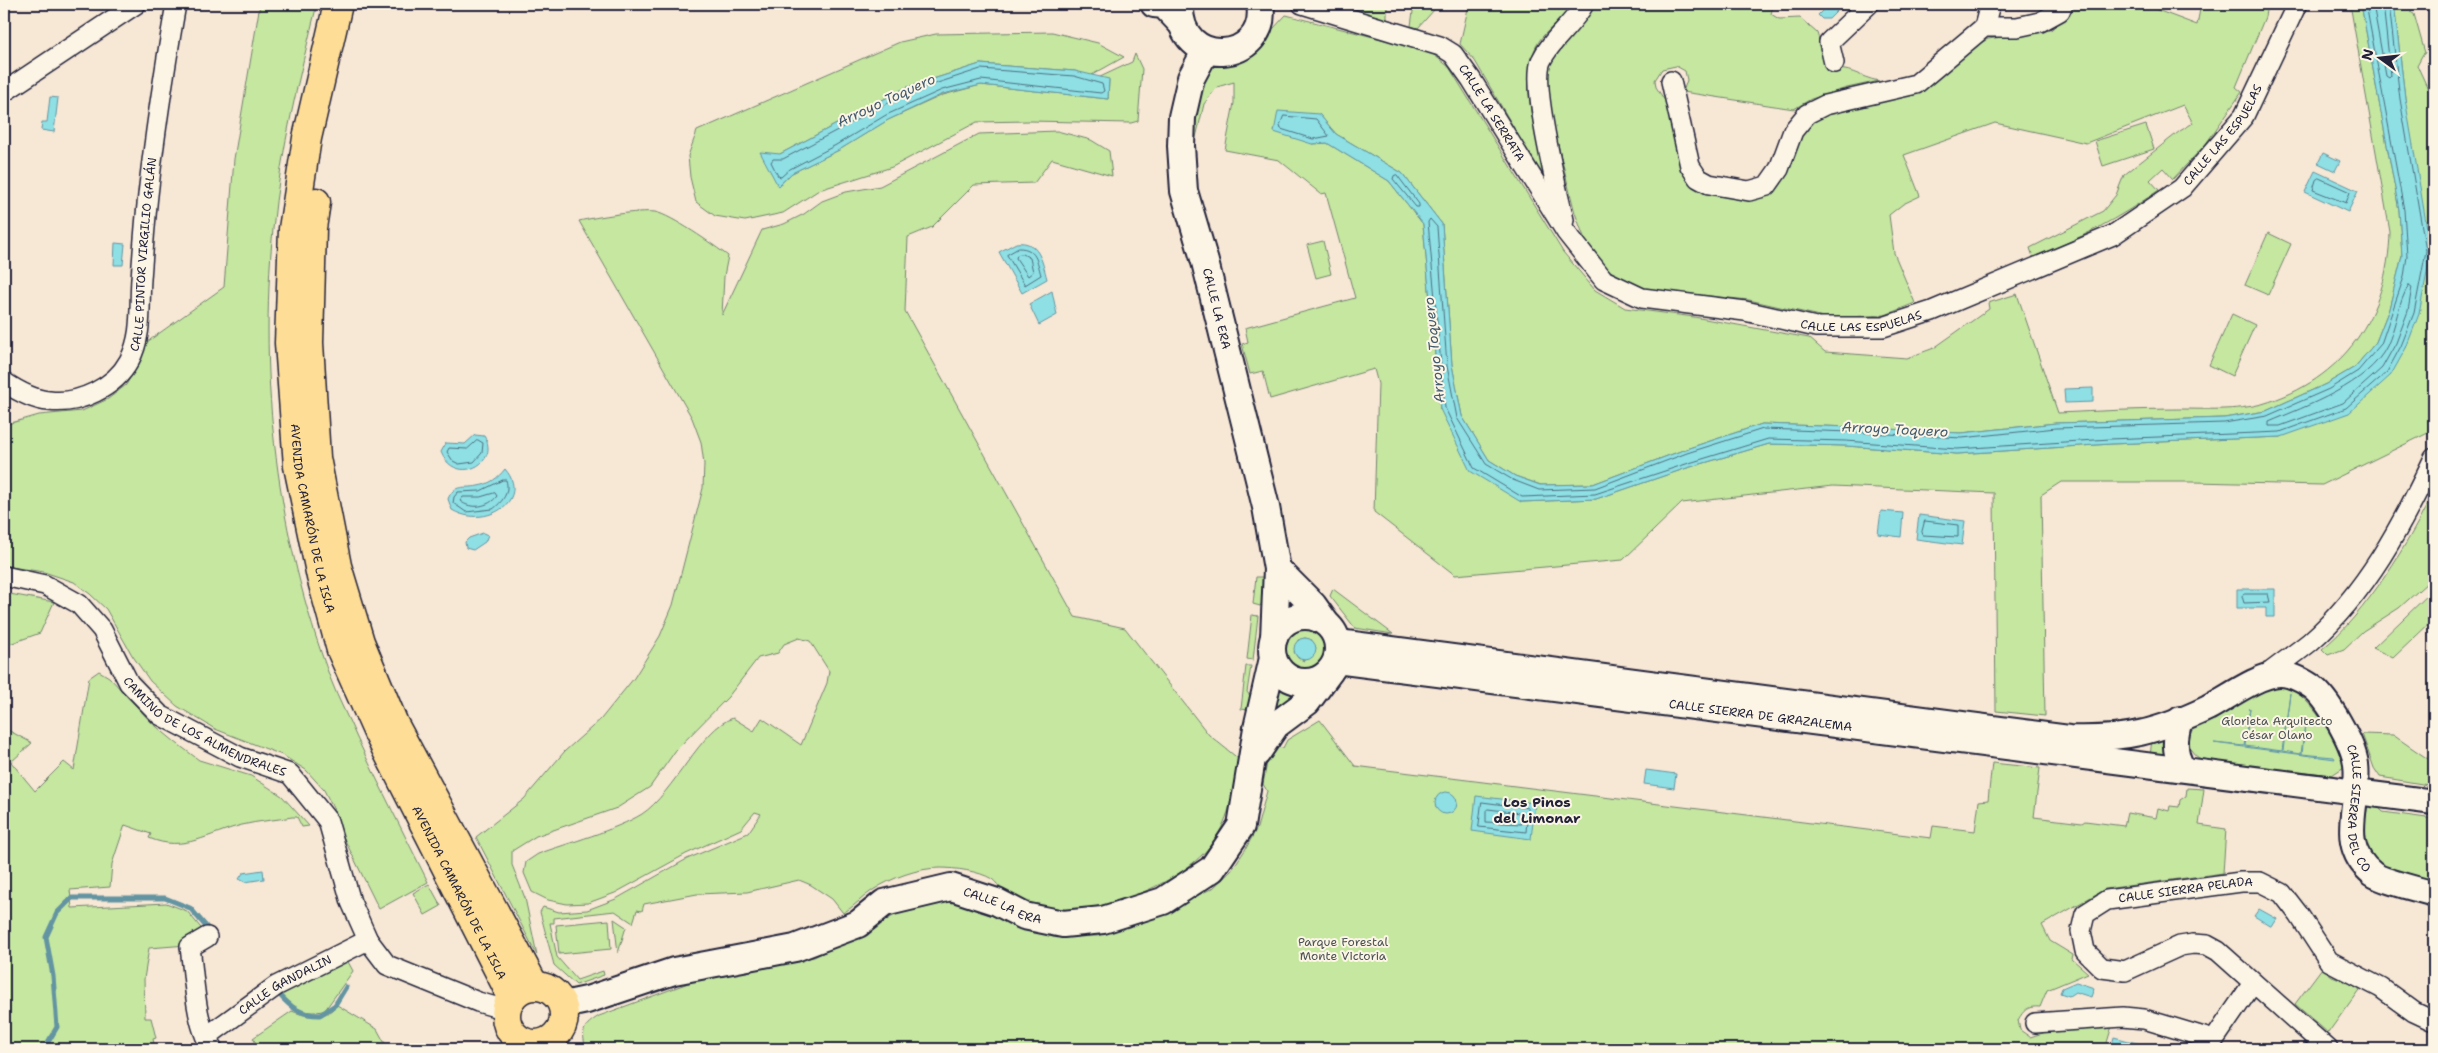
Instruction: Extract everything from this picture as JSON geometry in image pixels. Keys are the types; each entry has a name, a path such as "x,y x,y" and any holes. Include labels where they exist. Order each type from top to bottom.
{"main road":[{"name":"AVENIDA CAMARÓN DE LA ISLA","path":"338,4 307,138 293,229 289,343 298,466 320,577 341,650 378,733 506,985 508,1004"},
{"name":"AVENIDA CAMARÓN DE LA ISLA","path":"358,4 325,143 312,228 309,343 316,458 337,566 360,642 394,724 534,986"},
{"path":"1154,4 1164,5 1180,13 1190,40 1206,50 1220,53 1234,51 1246,44 1255,33 1265,4"},
{"name":"CALLE LA ERA","path":"562,1005 587,1000 674,971 795,948 858,924 884,903 951,887 997,902 1024,916 1063,924 1103,920 1163,901 1212,869 1241,826 1257,728 1274,648 1277,569 1264,498 1205,262 1184,191 1180,146 1182,117 1191,78 1206,50"},
{"path":"1253,760 1276,725 1307,702 1332,649 1313,605 1277,569"},
{"path":"1308,615 1332,649 1312,682 1298,681 1287,677 1279,669 1274,648 1278,630 1291,618 1308,615"},
{"path":"534,986 545,987 556,994 562,1005 564,1015 542,1044 513,1035 508,1028 508,1004 525,987 534,986"}],"street":[{"path":"4,92 136,4"},
{"name":"CALLE PINTOR VIRGILIO GALÁN","path":"4,382 25,394 49,402 74,399 98,391 121,373 130,359 136,344 139,328 148,195 176,4"},
{"name":"CALLE LA SERRATA","path":"1302,4 1440,46 1453,54 1471,79 1566,232"},
{"name":"CALLE LAS ESPUELAS","path":"1584,4 1580,12 1549,46 1540,64 1538,91 1566,232 1604,280 1642,298 1745,311 1816,327 1883,327 1932,311 2113,235 2182,188 2244,116 2297,4"},
{"path":"1834,63 1829,42 1869,4"},
{"path":"1671,81 1690,166 1698,178 1709,184 1749,191 1767,186 1779,169 1793,131 1807,114 1825,105 1916,84 1984,27 1990,4"},
{"path":"1984,27 2017,27 2040,22 2060,10 2063,4"},
{"name":"CALLE SIERRA DEL CO","path":"2262,678 2310,641 2343,608 2373,571 2403,523 2434,458"},
{"name":"CAMINO DE LOS ALMENDRALES","path":"4,576 45,585 79,604 102,630 129,683 160,714 240,757 290,774 328,821 351,902 368,940 387,965 478,1002 508,1004"},
{"name":"CALLE SIERRA DEL CO","path":"2310,641 2302,656 2303,669 2312,687 2337,715 2356,763 2352,832 2356,855 2374,875 2434,894"},
{"name":"CALLE SIERRA DE GRAZALEMA","path":"1332,649 2069,738 2100,739 2132,736 2180,719 2206,708 2262,678"},
{"name":"CALLE SIERRA DE GRAZALEMA","path":"1332,649 2183,769 2434,802"},
{"name":"CALLE SIERRA DEL CO","path":"2262,678 2279,674 2294,677 2312,687"},
{"path":"2180,719 2174,740 2178,761 2183,769"},
{"name":"CALLE SIERRA PELADA","path":"2253,983 2218,951 2207,945 2180,946 2125,971 2102,968 2084,951 2081,931 2085,914 2107,900 2260,882 2282,893 2329,961 2381,988 2414,1012 2434,1019"},
{"path":"207,937 190,947 199,1012 210,1043"},
{"name":"CALLE GANDALIN","path":"210,1043 276,986 368,940"},
{"path":"2035,1022 2123,1017 2144,1019 2218,1045 2253,983 2328,1049"}],"green space":[{"path":"260,4 317,4 291,116 276,201 269,286 268,343 271,401 276,458 285,514 312,626 337,694 374,774 428,882 379,909 333,816 336,814 324,790 306,770 282,755 215,729 177,706 150,681 132,655 106,609 74,582 44,572 4,566 4,425 39,415 82,411 108,399 126,385 139,362 147,342 224,287 234,159"},
{"path":"1339,4 1387,4 1387,21"},
{"path":"1414,4 1432,4 1434,10 1418,28 1411,26"},
{"path":"1469,4 1575,4 1543,36 1534,51 1529,69 1530,108 1548,182 1546,183 1475,61 1460,44"},
{"path":"1594,4 1787,4 1773,6 1771,14 1779,19 1800,18 1817,33 1828,70 1842,69 1879,81 1811,99 1794,109 1683,92 1687,80 1685,71 1676,66 1662,69 1655,80 1656,87 1667,104 1678,159 1688,180 1707,193 1750,200 1766,196 1781,183 1797,142 1811,122 1825,115 1925,89 1975,46 1988,39 2051,30 2075,4 2141,4 2197,25 2201,4 2267,4 2265,17 2236,87 2242,92 2205,145 2173,179 2163,168 2150,180 2159,190 2098,228 2050,250 2033,257 2030,248 2103,211 2116,195 2124,175 2193,123 2183,105 2086,143 1995,123 1904,155 1920,196 1903,204 1889,215 1894,253 1915,303 1885,315 1829,318 1749,300 1649,290 1621,280 1600,262 1587,245 1575,213 1548,104 1545,73 1556,50 1588,16"},
{"path":"2350,4 2361,4 2399,210 2402,256 2389,309 2376,342 2355,367 2326,384 2266,411 2224,418 2056,423 1961,433 1762,424 1686,449 1593,484 1541,485 1515,476 1489,460 1462,416 1452,365 1442,224 1402,173 1336,134 1319,114 1312,144 1327,143 1389,181 1423,224 1440,409 1521,502 1596,499 1687,468 1769,444 1846,446 1957,454 2111,444 2281,437 2406,348 2405,98 2394,4 2406,4 2407,8 2411,7 2412,11 2410,12 2414,14 2425,53 2417,65 2434,107 2434,414 2430,432 2322,485 2194,482 2061,482 2041,495 2045,716 1996,711 1994,493 1833,486 1682,503 1623,560 1455,575 1374,512 1378,384 1374,369 1270,399 1263,371 1250,374 1242,344 1248,342 1245,328 1355,298 1326,193 1321,194 1279,160 1225,150 1234,103 1234,82 1217,87 1204,104 1193,150 1202,87 1209,67 1247,57 1286,15 1429,51 1449,67 1563,252 1595,290 1625,308 1694,317 1809,338 1825,352 1907,358 1934,348 1989,309 1988,303 2017,294 2058,413 2242,408 2262,404 2291,393 2316,379 2338,361 2356,340 2370,317 2381,291 2387,262 2390,232"},
{"path":"1052,32 1098,43 1124,57 1090,76 1075,71 980,64 905,88 780,154 778,186 792,173 839,150 888,120 943,95 981,85 1108,99 1109,80 1098,78 1132,62 1135,54 1142,69 1138,121 1131,123 977,122 892,167 819,190 783,213 745,221 715,216 696,202 690,177 688,156 697,131 900,42 936,34"},
{"path":"2146,125 2154,149 2103,166 2095,141"},
{"path":"1057,131 1091,140 1109,151 1112,176 1052,159 1034,183 974,185 932,227 908,237 905,311 1075,617 1125,628 1209,735 1240,760 1228,813 1219,833 1199,857 1181,872 1160,884 1112,903 1087,908 1064,909 1039,906 1008,893 987,876 967,870 932,868 905,874 880,886 843,913 832,899 811,885 799,880 747,892 697,894 644,904 642,911 637,910 633,923 615,911 554,918 554,923 550,923 557,957 577,980 603,971 604,975 576,985 554,965 540,912 543,907 559,912 587,910 616,899 687,859 748,833 761,814 755,812 741,829 686,854 615,893 588,903 567,904 548,900 532,892 524,873 526,862 538,854 606,831 642,814 654,805 710,734 721,724 733,718 754,731 762,718 801,745 827,683 829,671 810,641 799,638 784,644 778,653 758,658 728,697 676,750 650,787 617,808 536,836 512,851 512,865 525,898 537,955 476,837 524,799 565,751 601,719 634,678 660,636 673,605 703,488 704,464 701,442 692,418 579,221 628,213 655,212 681,224 703,238 728,256 724,276 722,315 762,230 784,224 804,214 822,201 846,192 880,186 979,134"},
{"path":"2268,233 2291,244 2268,295 2245,285"},
{"path":"1323,241 1331,274 1316,278 1307,245"},
{"path":"2232,314 2255,325 2232,376 2209,365"},
{"path":"2434,490 2434,573 2428,582 2399,608 2363,631 2344,649 2328,655 2322,649 2354,617 2386,576 2425,510"},
{"path":"1256,577 1263,577 1263,602 1260,606 1253,604"},
{"path":"1333,589 1393,634 1355,628 1330,596"},
{"path":"2434,589 2434,619 2393,658 2373,648"},
{"path":"4,593 54,602 40,633 4,646"},
{"path":"1252,615 1258,616 1253,660 1247,659"},
{"path":"1303,627 1315,630 1324,638 1327,650 1326,656 1314,671 1303,673 1294,669 1286,661 1282,652 1283,641 1289,633","holes":["1305,638 1312,640 1304,661 1298,658 1294,652 1298,640"]},
{"path":"1246,666 1251,666 1247,692 1251,697 1249,710 1241,709"},
{"path":"99,671 109,677 151,722 199,760 251,776 282,796 309,826 302,827 297,817 292,817 248,824 185,843 174,843 149,838 151,834 125,825 112,864 110,887 70,890 72,908 166,903 187,911 205,933 197,937 188,936 187,945 149,948 144,979 145,1018 151,1018 156,1038 153,1039 155,1049 4,1049 4,728 32,743 11,762 35,791 64,762 74,770 89,678"},
{"path":"1278,682 1294,691 1308,692 1263,727"},
{"name":"Glorieta Arquitecto César Olano","path":"2284,683 2304,699 2321,719 2334,742 2344,767 2332,775 2203,760 2192,751 2189,743 2193,728 2275,685"},
{"name":"Parque Forestal Monte Victoria","path":"1320,720 1355,766 1931,838 1933,826 1975,831 1979,801 1988,800 1992,763 2040,768 2034,817 2082,823 2085,821 2124,826 2127,813 2156,818 2158,808 2169,811 2170,806 2179,807 2180,800 2186,796 2187,788 2204,789 2199,825 2226,829 2223,873 2105,889 2042,925 2050,941 2073,955 2072,959 2088,973 2047,990 2040,1007 2029,1008 2024,1011 2018,1020 2020,1030 2030,1037 2046,1032 2112,1026 2105,1049 586,1049 585,1029 599,1016 699,979 814,957 866,932 912,905 954,902 1053,937 1097,936 1160,913 1213,888 1231,871 1257,828 1267,791 1263,784 1269,752 1274,746 1283,748 1287,740"},
{"path":"2362,734 2393,735 2428,759 2434,761 2434,786 2380,777 2374,768"},
{"path":"2152,737 2164,738 2165,757 2150,758"},
{"path":"2368,805 2378,807 2383,812 2434,819 2434,883 2389,868 2371,854 2365,844 2363,832"},
{"path":"429,884 441,906 425,915 413,893"},
{"path":"614,919 626,927 618,953"},
{"path":"609,920 611,949 559,954 556,925"},
{"path":"346,958 353,971 325,1010 312,1012 298,1010 290,1005 281,993"},
{"path":"2322,968 2332,976 2361,987 2328,1033 2295,1004"},
{"path":"337,1005 377,1029 388,1049 259,1049 253,1038 292,1011 316,1016 327,1013"}],"water":[{"path":"1829,4 1844,4 1829,19 1822,19 1818,15"},
{"path":"2361,4 2394,4 2405,98 2431,252 2419,314 2406,348 2391,375 2349,413 2281,437 2111,444 1957,454 1846,446 1769,444 1687,468 1596,499 1521,502 1470,471 1440,409 1423,224 1389,181 1327,143 1312,144 1274,132 1278,111 1319,114 1336,134 1402,173 1442,224 1452,365 1462,416 1489,460 1515,476 1540,485 1593,484 1686,449 1762,424 1961,433 2056,423 2224,418 2266,411 2326,384 2355,367 2376,342 2389,309 2402,256 2399,210"},
{"name":"Arroyo Toquero","path":"980,64 1075,71 1109,79 1108,99 981,85 943,94 888,120 839,150 792,173 778,186 760,152 780,154 905,88"},
{"path":"50,97 58,98 54,132 41,130 42,122 47,122"},
{"path":"2323,153 2340,161 2335,171 2318,163"},
{"path":"2315,171 2358,191 2348,212 2305,192"},
{"path":"115,243 125,244 123,265 114,265"},
{"path":"1016,243 1024,243 1035,248 1041,259 1047,279 1022,293 999,252"},
{"path":"1052,291 1057,315 1039,325 1029,304"},
{"path":"2093,388 2093,402 2065,403 2064,389"},
{"path":"475,435 484,436 488,446 487,455 482,462 466,469 456,468 448,462 441,452 446,443 465,444"},
{"path":"505,469 512,480 513,491 509,501 501,509 491,514 478,516 465,515 452,510 448,499 453,491 486,484 497,478"},
{"path":"1881,511 1903,513 1901,537 1878,534"},
{"path":"1919,515 1965,521 1962,545 1916,539"},
{"path":"483,533 488,535 485,542 473,550 466,548 465,542 469,538"},
{"path":"2237,589 2275,589 2275,617 2266,617 2266,608 2237,608"},
{"path":"1305,638 1313,641 1316,649 1313,657 1305,660 1297,657 1294,649 1297,641"},
{"path":"2290,693 2283,751 2301,754 2305,724 2302,754 2334,757 2335,759 2214,743 2244,746 2250,708 2245,746 2282,751"},
{"path":"1646,770 1676,774 1674,788 1644,784"},
{"path":"1442,792 1450,792 1457,799 1457,807 1450,814 1442,814 1435,807 1435,799"},
{"path":"1476,796 1535,803 1531,839 1472,831"},
{"path":"263,870 264,879 245,882 239,879 243,873"},
{"path":"2259,909 2277,919 2272,927 2254,916"},
{"path":"2076,982 2094,988 2091,997 2075,992 2069,996 2060,993 2062,988"},
{"path":"2114,1037 2140,1044 2138,1049 2111,1049"}],"waterway":[{"path":"44,1049 57,1027 53,976 46,937 57,913 72,898 165,898 190,908 209,930"},
{"path":"279,994 297,1010 307,1014 320,1015 335,1005 346,987"}],"district":[{"name":"Los Pinos del Limonar","path":"1537,810"}]}
